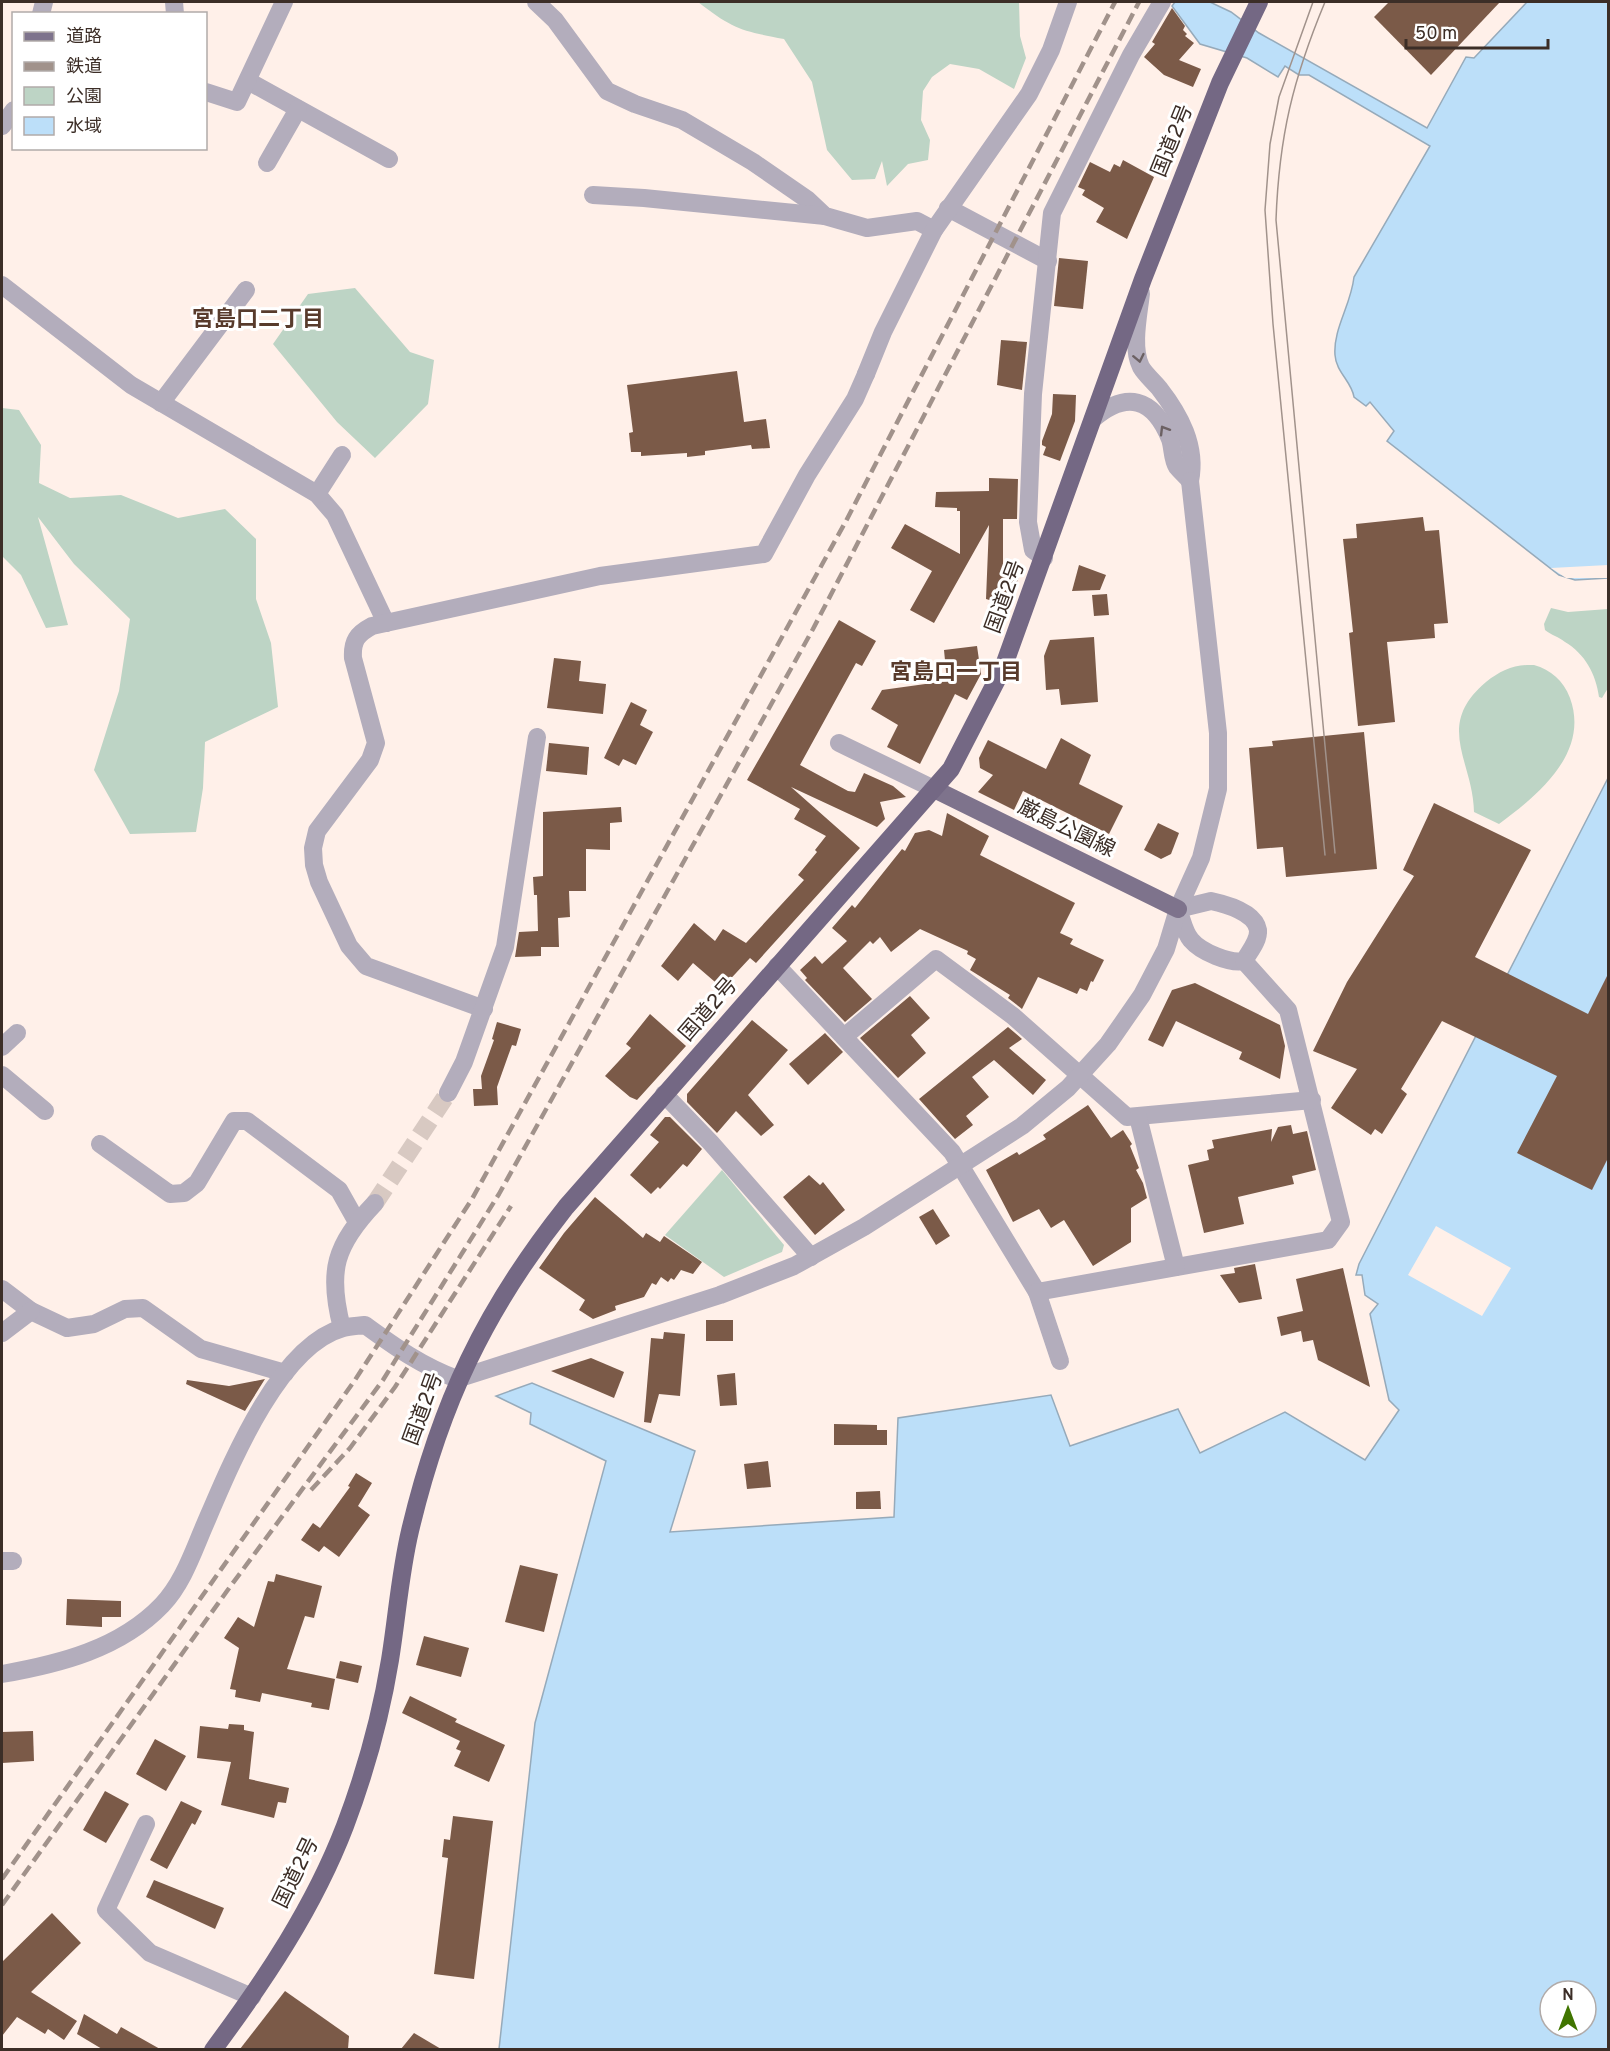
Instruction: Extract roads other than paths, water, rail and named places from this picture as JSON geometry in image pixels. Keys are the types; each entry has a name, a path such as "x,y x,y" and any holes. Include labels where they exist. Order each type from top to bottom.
{"highway":[{"name":"国道2号","path":"213,2049 252,1996 313,1898 345,1826 373,1738 390,1662 409,1533 429,1459 458,1379 523,1262 566,1207 951,769 991,694 1013,643 1143,279 1232,56 1259,2"}],"main road":[{"name":"厳島公園線","path":"934,789 1178,909"}],"street":[{"path":"207,92 237,102 284,2"},
{"path":"536,2 555,20 607,91 635,104 682,120 781,181 808,200 825,216"},
{"path":"484,1009 366,966 349,946 314,865 313,848 318,831 370,760 376,743 353,658 352,644 360,632 386,622 600,576 764,554 807,475 855,399 883,332 934,230 1029,94 1051,50 1068,2"},
{"path":"1044,558 1033,550 1028,522 1033,394 1052,213 1131,55 1162,2"},
{"path":"248,81 388,159"},
{"path":"267,163 298,109"},
{"path":"2,126 12,113"},
{"path":"593,195 825,216 867,228 917,221 934,230"},
{"path":"948,208 1048,261"},
{"path":"2,1674 81,1655 134,1629 163,1604 186,1568 244,1434 285,1373 312,1346 342,1328 365,1325 401,1353 431,1369 458,1379 720,1295 811,1257 864,1227 960,1166 1045,1109 1081,1075 1108,1044 1142,995 1166,949 1178,909 1201,858 1213,816 1219,775 1218,733 1190,481 1191,453 1176,412 1138,360 1137,340 1143,279"},
{"path":"2,285 131,385 318,494 335,515 386,622"},
{"path":"161,403 246,290"},
{"path":"1093,419 1107,408 1123,401 1133,400 1143,404 1162,424 1170,439 1176,465 1190,481"},
{"path":"318,494 342,455"},
{"path":"448,1093 464,1062 505,947 537,737"},
{"path":"839,743 934,789"},
{"path":"1178,909 1211,901 1245,914 1258,930 1256,941 1244,961"},
{"path":"1178,909 1192,942 1232,962 1244,961"},
{"path":"844,1037 936,959 1013,1016 1127,1117 1312,1100"},
{"path":"1037,1292 1328,1240 1341,1222 1288,1010 1244,961"},
{"path":"777,966 952,1152 1037,1292 1060,1361"},
{"path":"2,1047 17,1033"},
{"path":"2,1075 45,1111"},
{"path":"664,1094 711,1143 811,1257"},
{"path":"1138,1117 1176,1267"},
{"path":"100,1144 170,1194 184,1193 197,1183 234,1121 247,1121 339,1190 357,1222"},
{"path":"342,1328 335,1299 334,1273 341,1246 357,1222 375,1203"},
{"path":"2,1289 31,1311 67,1328 94,1324 125,1309 143,1308 201,1349 285,1373"},
{"path":"2,1333 31,1311"},
{"path":"146,1824 106,1910 150,1953 252,1996"}],"water":[{"path":"1175,2 1210,2 1231,12 1259,33 1427,128 1466,57 1474,58 1527,2 1608,2 1608,578 1575,580 1559,575 1387,441 1394,431 1370,402 1366,406 1354,397 1338,367 1335,345 1354,277 1430,146 1309,75 1299,75 1285,66 1278,77 1247,58 1200,44 1172,6"},
{"path":"1608,778 1608,2049 499,2049 535,1723 606,1461 530,1424 531,1413 496,1396 532,1383 695,1451 670,1532 894,1517 898,1418 1051,1395 1070,1446 1178,1409 1200,1453 1285,1412 1365,1460 1399,1410 1389,1400 1370,1314 1378,1304 1365,1295 1362,1275 1356,1275 1359,1264"}],"tunnel":[{"path":"375,1203 448,1093"}],"tram line":[{"path":"1313,2 1279,97 1270,144 1265,210 1273,324 1325,855"},
{"path":"1325,2 1304,57 1284,134 1276,220 1335,853"}],"railway":[{"path":"2,1879 355,1380 472,1199 846,521 1115,2"},
{"path":"2,1905 227,1591 383,1380 499,1194 813,629 1139,2"},
{"path":"311,1490 350,1448 395,1387 511,1206"}],"district":[{"name":"宮島口二丁目","path":"258,320"},
{"name":"宮島口一丁目","path":"956,673"}]}
